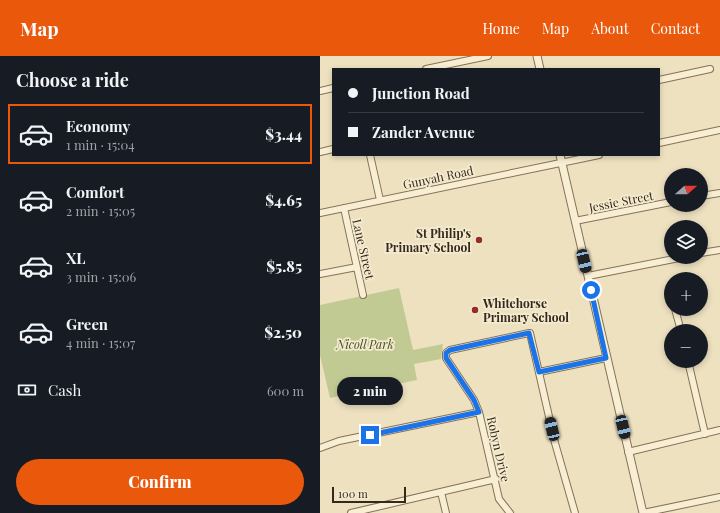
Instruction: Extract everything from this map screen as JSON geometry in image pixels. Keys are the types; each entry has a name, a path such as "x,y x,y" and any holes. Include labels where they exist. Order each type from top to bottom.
{"street":[{"path":"429,68 460,59 488,56"},
{"path":"537,56 540,68"},
{"path":"660,80 710,69"},
{"path":"320,91 332,88"},
{"path":"660,143 720,130"},
{"path":"320,152 332,149"},
{"path":"370,156 380,200"},
{"name":"Gunyah Road","path":"320,213 561,159 590,156"},
{"path":"561,159 643,513 720,497"},
{"path":"708,195 720,193"},
{"name":"Jessie Street","path":"575,221 664,203"},
{"name":"Lane Street","path":"344,208 363,295"},
{"path":"708,253 720,250"},
{"path":"588,276 664,261"},
{"path":"320,274 357,267"},
{"name":"Robyn Drive","path":"510,513 499,499 496,479 479,412 474,400 446,358 446,353 450,350 530,333 539,372"},
{"path":"574,513 555,443 539,372 606,358"},
{"path":"690,368 705,434"},
{"path":"320,448 339,441 479,412"},
{"path":"628,452 720,430"},
{"path":"350,513 496,479"},
{"path":"441,492 446,513"}],"green space":[{"name":"Nicoll Park","path":"399,288 413,350 443,344 441,359 414,364 417,380 330,398 320,355 320,305"}],"place":[{"name":"St Philip's Primary School","path":"479,240"},
{"name":"Whitehorse Primary School","path":"475,310"}],"route":[{"path":"370,435 479,412 474,400 446,358 446,353 450,350 530,333 539,372 606,358 591,290"}]}
